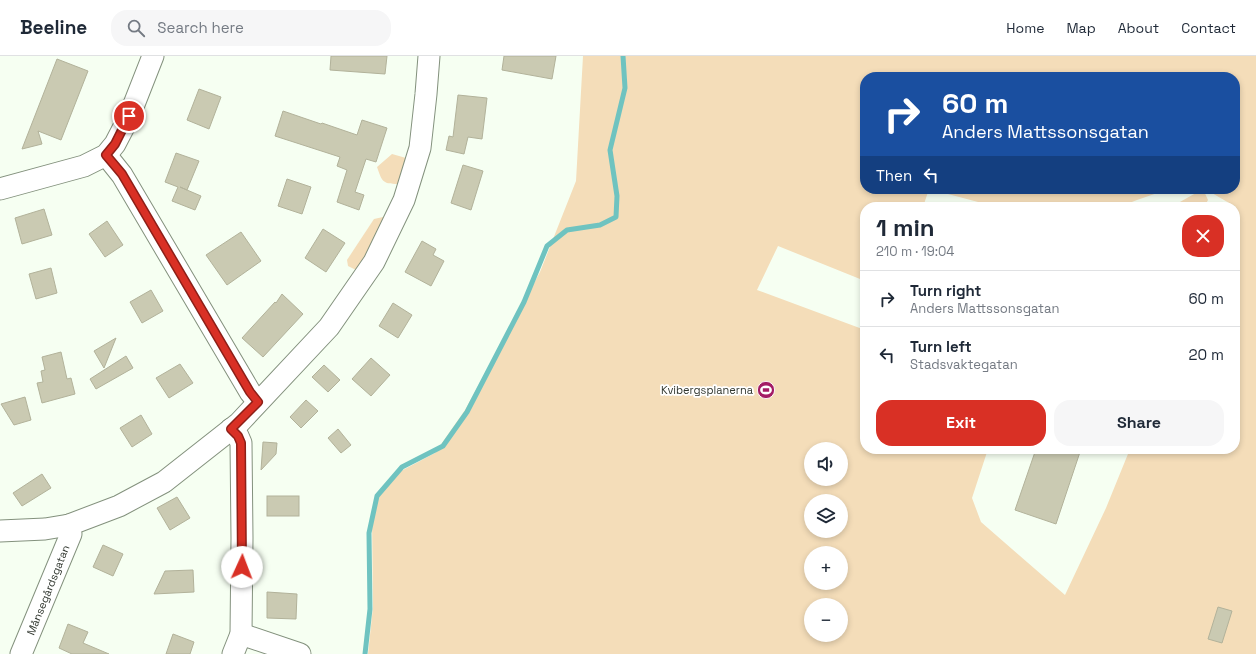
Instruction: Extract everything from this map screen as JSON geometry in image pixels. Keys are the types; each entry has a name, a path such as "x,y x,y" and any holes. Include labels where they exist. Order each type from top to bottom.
{"street":[{"path":"0,189 84,166 106,155 115,144 129,116 153,56"},
{"path":"0,531 45,529 69,526 119,506 164,482 231,429 329,327 374,262 404,200 420,148 429,56"},
{"path":"106,155 122,174 250,392 258,402"},
{"path":"231,429 238,436 241,443 242,538 241,634 233,654"},
{"name":"Månsegårdsgatan","path":"22,654 71,534 69,526"},
{"path":"241,634 300,654"}],"shaded area":[{"path":"583,56 1256,56 1256,654 368,654 373,607 372,519 377,498 401,471 435,453 465,410 540,272 576,181"},
{"path":"392,154 406,158 398,184 383,181 377,167"},
{"path":"948,194 1154,194 1132,202 978,202"},
{"path":"1194,194 1205,194 1208,200 1207,202 1180,202"},
{"path":"384,218 371,247 356,270 348,266 347,260 374,219"}],"building":[{"path":"331,56 387,56 385,74 330,70"},
{"path":"504,56 556,56 552,79 502,70"},
{"path":"57,59 88,71 61,140 38,131 42,144 22,149"},
{"path":"199,89 221,97 209,129 187,120"},
{"path":"458,95 487,98 482,139 468,137 464,154 446,150 449,136 453,137"},
{"path":"283,111 357,135 362,120 387,128 376,162 366,159 355,192 364,195 359,210 337,202 347,170 337,166 340,157 275,136"},
{"path":"176,153 199,161 187,190 201,196 195,210 172,201 178,187 165,182"},
{"path":"463,165 483,171 471,210 451,203"},
{"path":"287,179 311,187 302,214 278,206"},
{"path":"44,209 52,235 22,244 15,218"},
{"path":"107,221 123,245 105,257 89,234"},
{"path":"323,229 345,243 326,272 305,258"},
{"path":"241,232 261,261 227,285 206,255"},
{"path":"422,241 436,249 433,255 444,261 431,286 405,272"},
{"path":"51,268 57,293 36,299 29,274"},
{"path":"151,290 163,311 142,323 130,302"},
{"path":"282,294 303,314 263,357 242,338 275,302 276,303"},
{"path":"393,303 412,315 398,338 379,326"},
{"path":"116,338 104,368 94,351"},
{"path":"61,352 67,379 71,378 75,394 42,403 37,383 43,382 41,371 45,370 42,357"},
{"path":"126,356 133,368 96,389 90,379"},
{"path":"371,358 390,375 371,396 352,379"},
{"path":"180,364 193,383 169,398 156,378"},
{"path":"324,365 340,380 328,392 312,377"},
{"path":"25,397 31,420 14,425 1,404"},
{"path":"306,400 318,411 301,428 290,417"},
{"path":"141,415 152,434 132,447 120,428"},
{"path":"338,429 351,445 341,453 328,438"},
{"path":"263,442 277,443 276,454 261,470"},
{"path":"1034,454 1079,454 1056,524 1015,510"},
{"path":"42,474 51,488 22,506 13,493"},
{"path":"267,496 299,496 299,516 267,516"},
{"path":"177,497 190,518 170,530 157,508"},
{"path":"103,545 123,554 113,576 93,567"},
{"path":"193,570 194,592 154,594 165,571"},
{"path":"267,592 297,594 296,619 267,618"},
{"path":"1218,607 1232,611 1222,643 1208,639"},
{"path":"68,624 88,632 83,643 109,654 72,654 59,648"},
{"path":"173,634 194,642 190,654 166,654"}],"waterway":[{"path":"365,654 370,609 369,533 377,496 402,467 443,446 467,412 524,302 547,246 567,230 600,225 616,217 617,196 610,150 625,88 623,56"}],"place":[{"name":"Kvibergsplanerna","path":"766,390"}],"route":[{"path":"129,116 115,144 106,155 122,174 250,392 258,402 239,423 231,429 238,436 241,443 242,567"}]}
